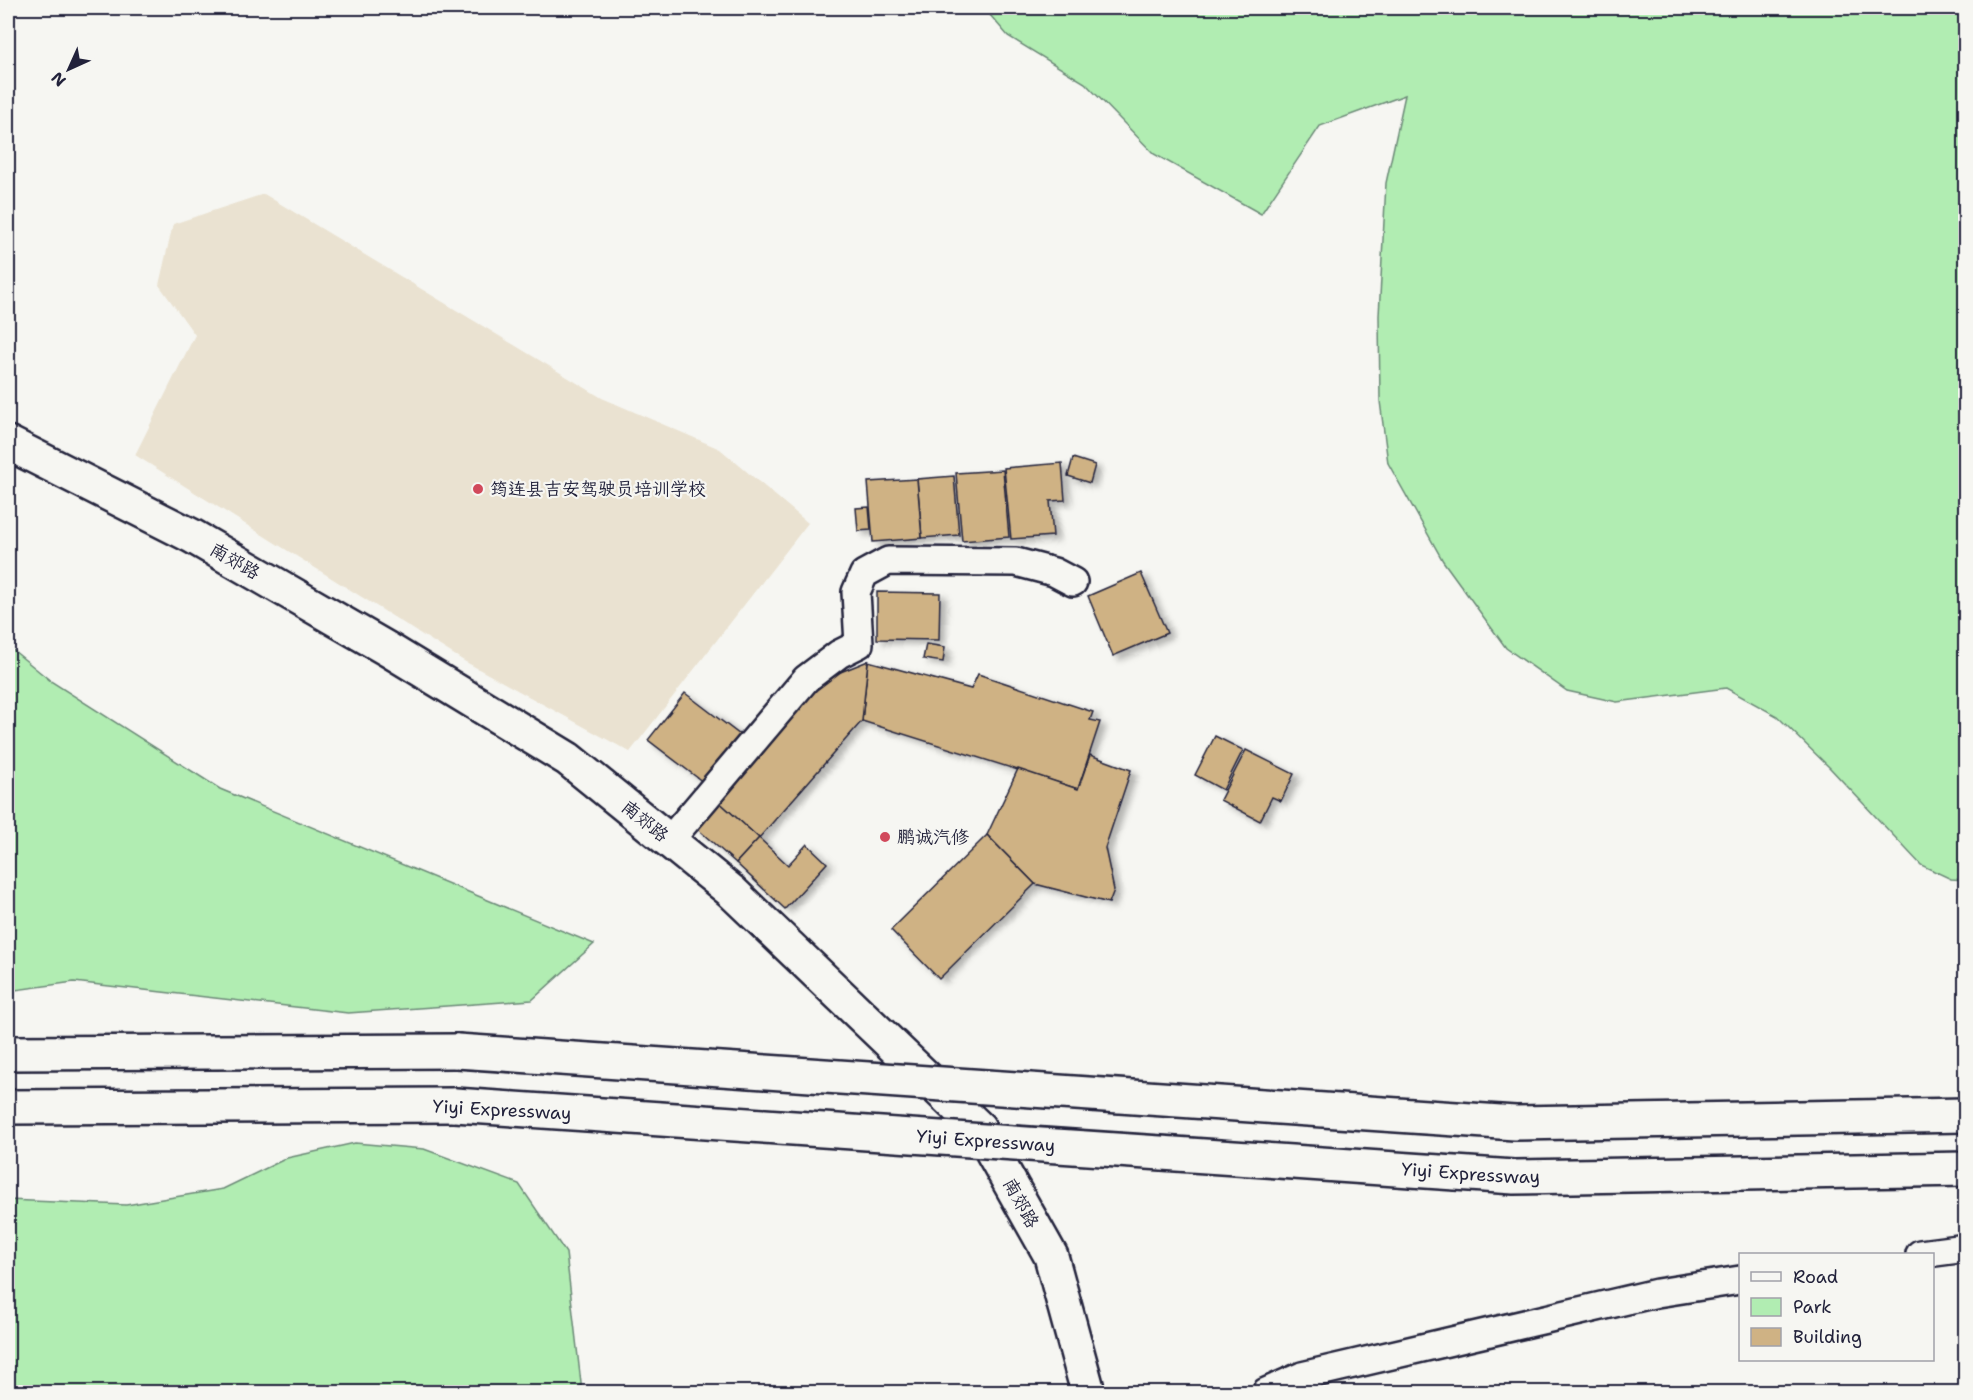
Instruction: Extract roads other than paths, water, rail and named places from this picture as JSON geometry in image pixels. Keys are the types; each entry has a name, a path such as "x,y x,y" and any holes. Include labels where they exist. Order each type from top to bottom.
{"main road":[{"name":"南郊路","path":"8,443 192,536 389,650 568,759 731,891 979,1128 1051,1256 1088,1392"},
{"path":"8,1053 457,1051 1515,1123 1965,1115"},
{"name":"Yiyi Expressway","path":"8,1107 455,1105 1514,1177 1965,1169"}],"street":[{"path":"669,841 806,679 839,654 859,644 856,592 864,574 888,561 1016,562 1054,572 1073,582"},
{"path":"1928,1253 1965,1248"},
{"path":"1266,1392 1302,1376 1657,1293 1739,1280"}],"place":[{"name":"筠连县吉安驾驶员培训学校","path":"478,489"},
{"name":"鹏诚汽修","path":"885,837"}]}
